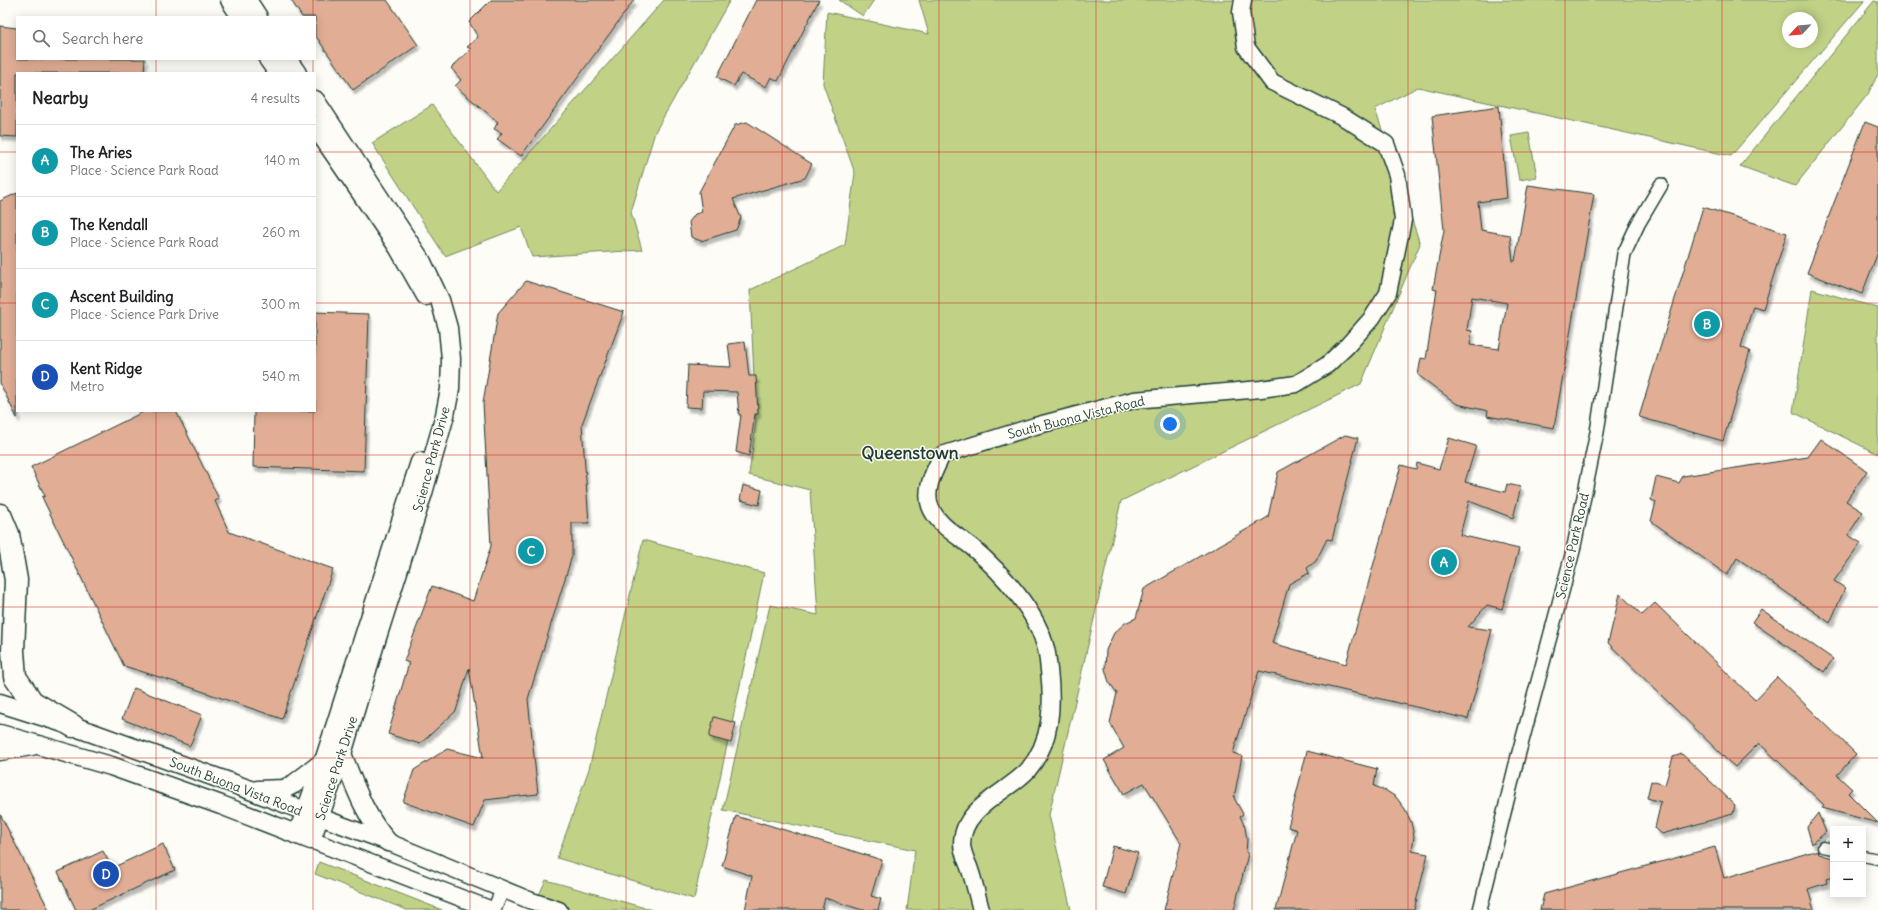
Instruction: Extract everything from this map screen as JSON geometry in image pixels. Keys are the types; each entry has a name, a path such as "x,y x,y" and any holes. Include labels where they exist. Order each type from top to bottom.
{"highway":[{"path":"0,515 8,534 16,580 12,651 15,677 32,702 73,726"}],"main road":[{"path":"230,0 240,16"},
{"path":"247,0 257,16"},
{"path":"269,60 277,72"},
{"path":"288,60 296,72"},
{"name":"Science Park Drive","path":"313,815 324,761 444,415 450,388 448,328 440,300 422,262 409,240 316,101"},
{"name":"Science Park Drive","path":"304,837 342,754 374,647 417,492 440,389 436,331 425,294 410,266 316,127"},
{"name":"South Buona Vista Road","path":"0,703 73,726 253,791 313,815"},
{"name":"South Buona Vista Road","path":"0,734 111,766 221,804 304,837"},
{"path":"0,751 39,745"},
{"path":"342,754 360,801 379,833 388,842"},
{"path":"253,791 284,789 294,784 324,761"}],"street":[{"name":"South Buona Vista Road","path":"981,910 961,844 964,827 974,813 1027,770 1042,750 1051,716 1051,693 1046,648 1034,618 1011,584 972,548 946,528 930,506 928,491 942,455 1035,426 1134,400 1261,389 1296,384 1327,365 1347,346 1372,318 1388,293 1403,220 1397,175 1386,144 1343,117 1272,82 1246,47 1241,12 1243,0"},
{"name":"Science Park Road","path":"1480,910 1518,756 1573,551 1595,439 1624,254 1638,224 1661,185"},
{"name":"South Buona Vista Road","path":"313,815 388,842 528,900 559,910"},
{"name":"South Buona Vista Road","path":"304,837 493,910"},
{"path":"1866,857 1878,859"},
{"path":"493,910 502,888"}],"green space":[{"path":"664,0 730,0 655,132 631,212 642,250 532,257 521,227 445,256 372,143 432,105 496,191"},
{"path":"839,0 874,0 863,16"},
{"path":"919,0 1865,0 1731,156 1418,87 1375,109 1420,244 1361,384 1121,501 1049,815 1071,910 907,910 915,850 723,810 770,605 818,615 810,490 749,475 756,421 750,290 845,245 855,173 823,84 827,12 929,34"},
{"path":"1874,1 1878,2 1878,74 1868,94 1795,186 1740,166"},
{"path":"1529,133 1537,177 1519,180 1511,136"},
{"path":"1812,289 1878,308 1878,454 1793,412"},
{"path":"643,540 764,573 694,899 557,858 589,769"},
{"path":"319,862 442,910 407,910 315,874"},
{"path":"546,880 652,910 532,910"}],"building":[{"path":"291,0 387,0 418,45 353,90 316,36 316,16 301,16"},
{"path":"491,0 634,0 521,156 497,139 502,133 494,129 498,122 455,86 461,80 451,68 471,49 467,47 478,37 469,22"},
{"path":"756,0 819,0 778,81 771,77 766,87 741,74 734,86 717,77"},
{"path":"0,26 16,28 16,60 145,60 144,72 16,72 16,137 0,136"},
{"path":"1499,106 1507,198 1478,202 1481,230 1510,235 1513,261 1515,261 1528,185 1594,194 1554,428 1487,416 1488,411 1457,404 1418,375 1421,358 1426,359 1437,290 1433,289 1444,230 1432,116","holes":["1472,297 1507,303 1499,349 1470,345 1472,331 1467,330"]},
{"path":"747,122 812,164 805,178 733,199 741,218 736,230 701,241 691,237 689,222 695,214 702,212 699,192 735,125"},
{"path":"1865,122 1878,127 1878,252 1862,294 1807,273"},
{"path":"16,193 17,418 0,383 0,201"},
{"path":"1703,207 1787,233 1763,309 1753,306 1741,347 1750,351 1723,441 1639,417"},
{"path":"526,281 624,312 582,424 589,523 572,523 572,556 528,699 538,794 485,800 474,827 403,802 414,770 447,749 483,758 469,668 456,711 420,744 388,734 409,663 404,661 432,586 473,601 491,546 483,403 498,313"},
{"path":"316,312 369,314 364,471 253,467 254,412 316,412"},
{"path":"745,342 749,376 756,376 758,414 755,414 749,456 736,452 741,415 739,415 737,392 703,391 702,408 686,407 688,365 731,367 728,344"},
{"path":"143,412 176,412 219,499 215,501 229,532 333,569 282,719 124,666 42,497 45,496 31,467"},
{"path":"1345,435 1358,438 1332,540 1327,539 1316,561 1307,568 1309,573 1289,584 1272,643 1346,664 1401,465 1416,469 1417,463 1439,469 1449,438 1476,446 1465,482 1505,492 1507,484 1521,487 1513,518 1469,501 1460,535 1519,549 1502,609 1487,605 1468,627 1492,630 1468,719 1259,671 1233,753 1242,756 1234,798 1243,814 1240,816 1245,827 1247,840 1246,852 1248,854 1234,910 1164,910 1181,843 1144,783 1124,794 1104,760 1124,748 1110,723 1117,693 1109,682 1105,669 1106,650 1114,633 1125,623 1136,618 1144,589 1268,517 1278,472"},
{"path":"1821,439 1867,471 1846,501 1863,512 1848,535 1861,543 1834,581 1845,588 1830,623 1737,558 1727,575 1651,521 1656,502 1651,500 1656,477 1679,483 1683,476 1808,457"},
{"path":"743,485 762,490 759,505 740,500"},
{"path":"1620,594 1642,615 1655,603 1755,700 1777,677 1856,754 1837,775 1852,789 1848,793 1878,823 1822,808 1824,805 1759,743 1735,767 1727,760 1608,643"},
{"path":"1761,609 1833,659 1824,672 1752,622"},
{"path":"134,688 202,715 190,746 122,719"},
{"path":"714,717 736,723 731,743 709,737"},
{"path":"1307,751 1377,769 1374,786 1385,790 1396,797 1405,809 1411,822 1414,836 1412,851 1428,854 1414,910 1276,910 1297,830 1288,827"},
{"path":"1682,754 1735,805 1733,814 1662,834 1655,828 1661,802 1647,798 1651,781 1665,785 1673,757"},
{"path":"1818,813 1826,832 1812,844 1807,827"},
{"path":"0,814 49,910 0,910"},
{"path":"736,816 882,860 871,896 881,899 878,910 862,910 825,898 822,910 745,910 752,876 722,866"},
{"path":"163,844 175,870 89,910 76,910 58,872 103,851 112,868"},
{"path":"1113,846 1138,853 1126,894 1102,887"},
{"path":"1715,847 1724,878 1818,850 1819,854 1830,857 1830,878 1826,879 1827,883 1808,889 1814,910 1540,910 1544,894"}],"place":[{"name":"The Kendall","path":"1707,324"},
{"name":"Ascent Building","path":"531,551"},
{"name":"The Aries","path":"1444,562"},
{"name":"Kent Ridge","path":"106,874"}],"district":[{"name":"Queenstown","path":"910,453"}]}
